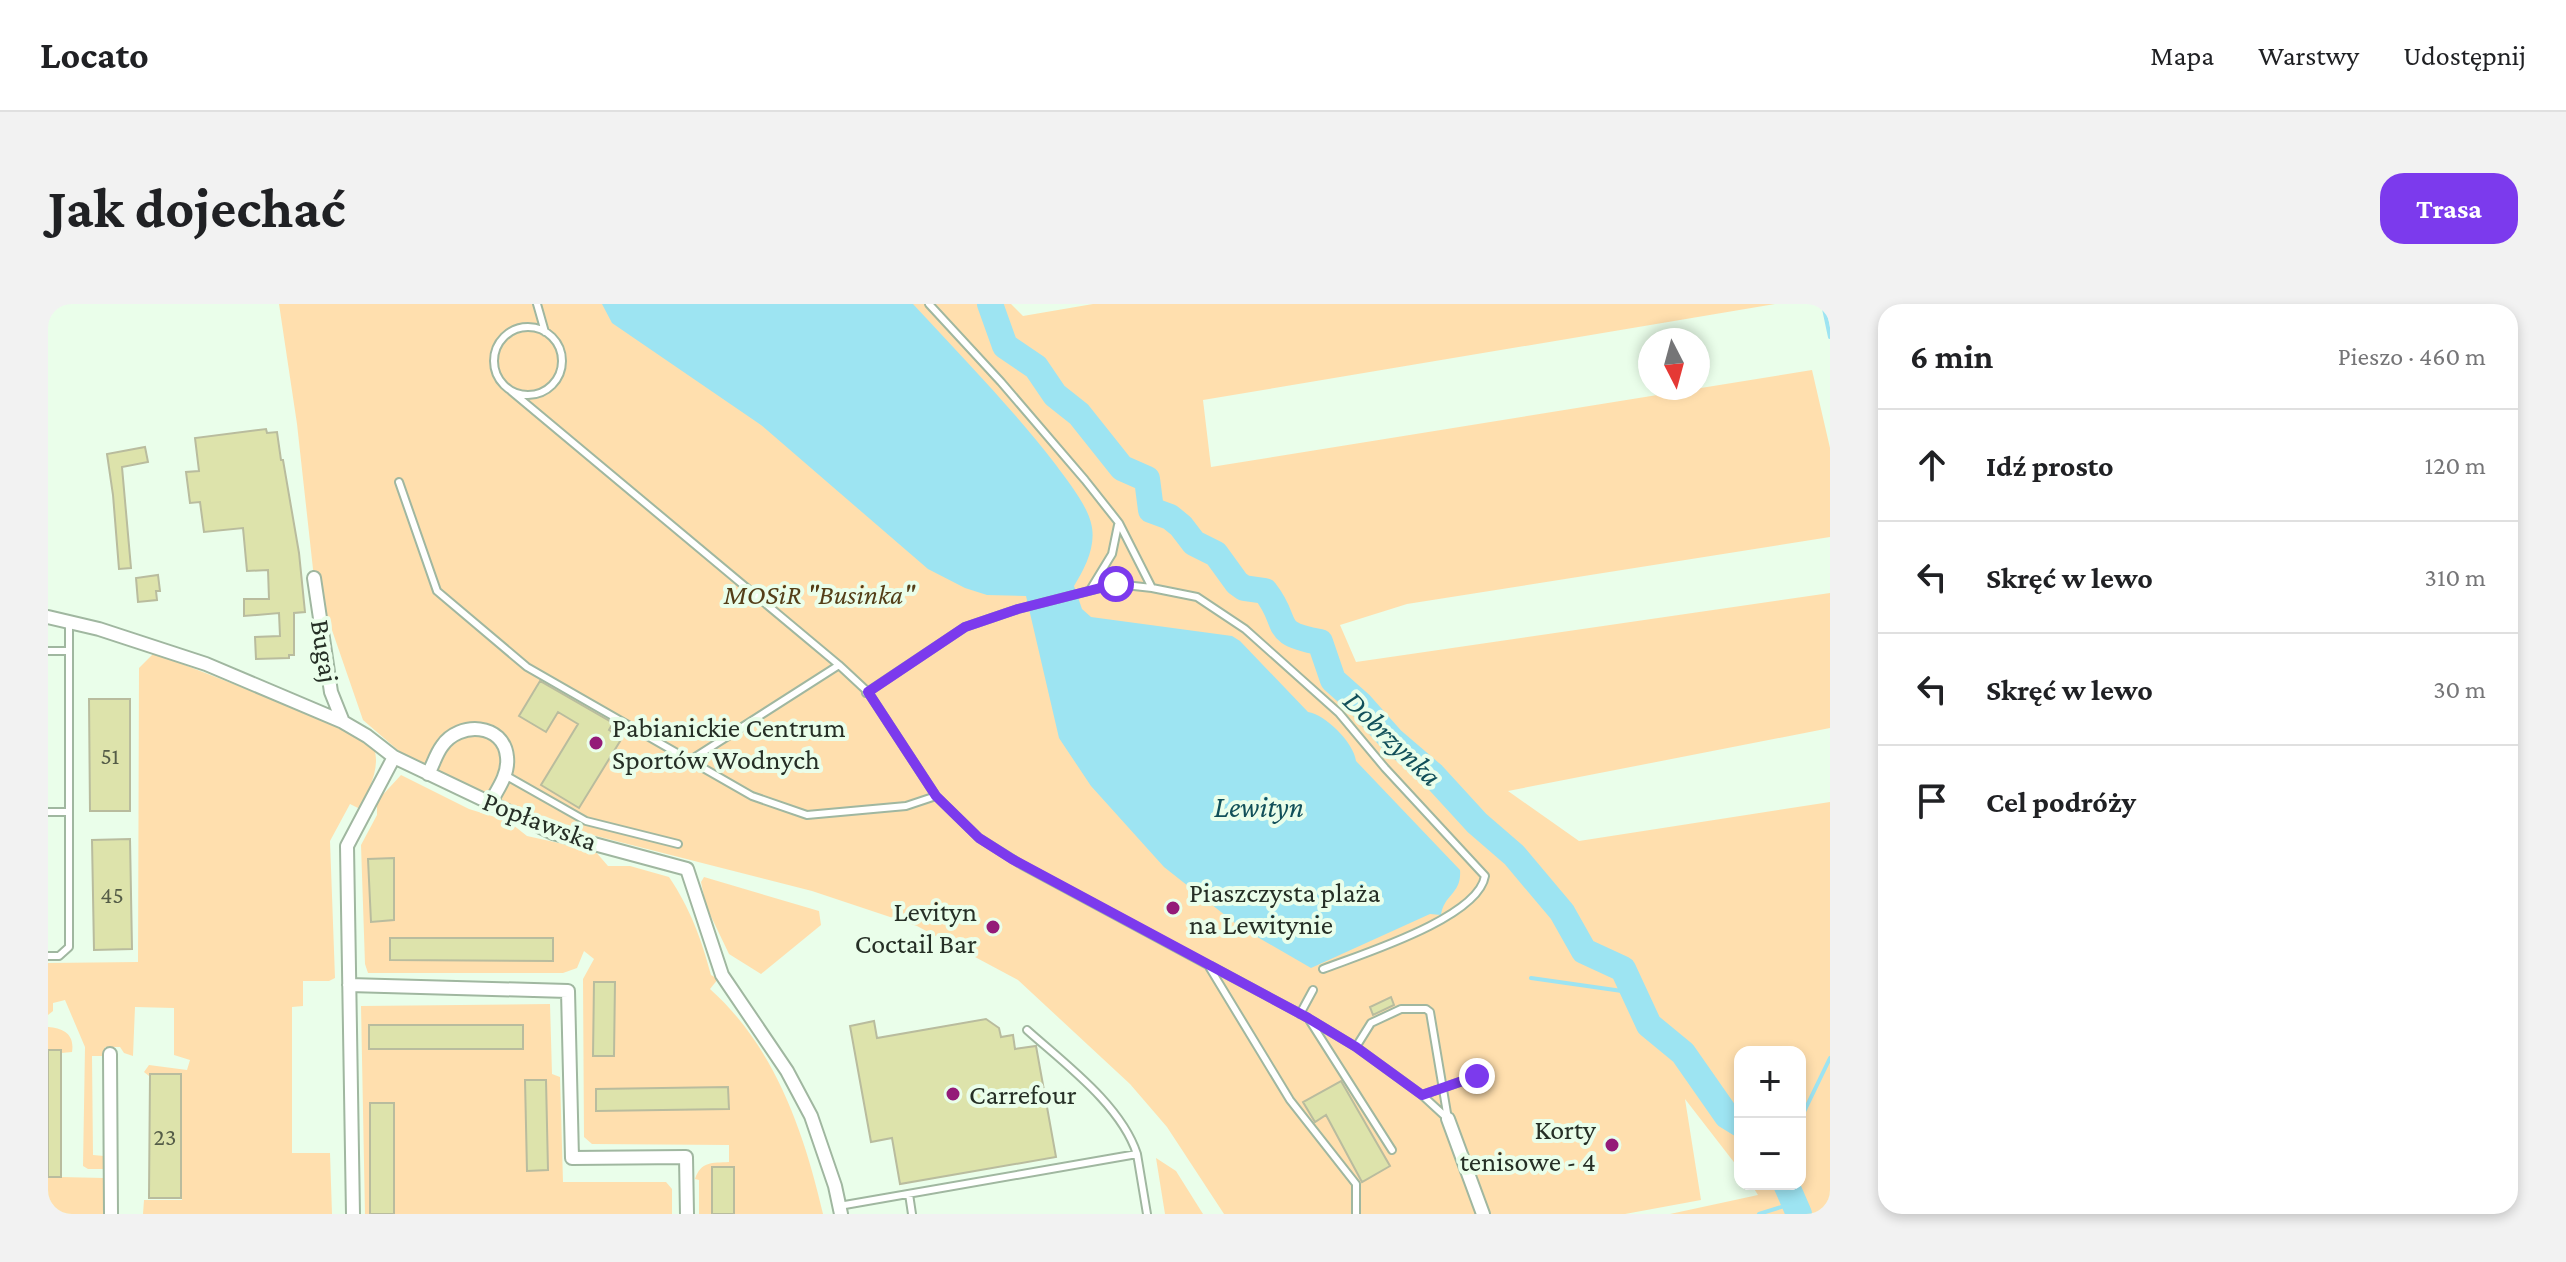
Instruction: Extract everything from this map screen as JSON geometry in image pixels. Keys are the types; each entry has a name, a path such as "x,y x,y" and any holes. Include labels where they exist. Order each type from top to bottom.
{"street":[{"name":"Bugaj","path":"314,578 331,692 343,722"},
{"name":"Popławska","path":"48,617 99,629 206,664 343,722 394,757 553,833 687,869 722,975 763,1033 811,1116 840,1210"},
{"path":"428,774 442,746 453,735 474,728 486,729 505,746 508,760 505,775 490,803"},
{"path":"353,1214 347,846 394,757"},
{"path":"349,985 568,991 572,1158 686,1157 687,1214"},
{"path":"110,1054 111,1214"},
{"path":"1448,1119 1483,1214"}],"lane":[{"path":"537,304 545,332"},
{"path":"929,304 1001,382 1119,523 1152,588"},
{"path":"511,391 532,395 542,392 558,378 562,368 559,347 545,332 534,328 511,332 496,350 494,361 502,383 511,391 839,665 866,693 936,796 979,838 1012,859 1308,1018 1356,1047 1422,1095 1448,1119"},
{"path":"399,482 437,591 527,667 752,796 807,815 906,806 936,796"},
{"path":"1090,590 1112,554 1119,523"},
{"path":"866,693 965,627 1018,609 1116,584 1197,597 1245,629 1339,713 1385,768 1485,876 1483,887 1448,919 1323,969"},
{"path":"48,956 59,956 69,947 69,622"},
{"path":"48,651 69,651"},
{"path":"689,761 839,665"},
{"path":"505,775 586,821 678,844"},
{"path":"48,812 69,812"},
{"path":"1208,965 1290,1100 1356,1184 1356,1214"},
{"path":"1300,1014 1313,990"},
{"path":"1356,1047 1371,1023 1401,1009 1426,1009 1430,1012 1448,1119"},
{"path":"1308,1018 1392,1150"},
{"path":"1027,1030 1080,1079 1120,1120 1131,1136 1147,1214"},
{"path":"1422,1095 1477,1076"},
{"path":"840,1210 909,1194 1137,1154"},
{"path":"909,1194 912,1214"}],"green space":[{"name":"MOSiR \"Businka\"","path":"279,304 1011,304 1023,316 1093,304 1775,304 1203,400 1211,467 1638,398 1710,400 1710,386 1812,370 1830,448 1830,537 1407,604 1340,625 1356,662 1830,593 1830,728 1508,791 1579,841 1830,802 1830,1214 1670,1214 1758,1195 1755,1190 1806,1190 1806,1046 1734,1046 1734,1162 1685,1099 1701,1200 1625,1214 1224,1214 1167,1127 1130,1084 1018,980 917,926 812,891 553,825 414,764 363,720 314,578 297,424"},
{"path":"154,653 336,724 374,749 375,771 360,809 350,804 330,841 335,978 329,981 303,981 303,1006 292,1007 292,1153 330,1153 332,1214 143,1214 144,1200 182,1200 182,1073 150,1073 149,1076 144,1072 149,1065 187,1070 190,1060 174,1055 174,1008 135,1007 133,1056 124,1053 120,1047 105,1047 104,1056 92,1056 93,1155 104,1156 104,1169 83,1166 85,1047 65,1000 53,1003 53,1011 48,1015 48,963 138,962 139,668"},
{"path":"401,775 469,809 508,821 527,836 595,851 608,866 630,866 669,877 694,924 711,975 718,979 710,989 752,1037 784,1092 806,1152 823,1214 699,1214 697,1173 708,1164 729,1162 729,1145 592,1144 584,1137 583,979 594,959 584,951 577,968 563,973 368,973 365,964 361,845 377,815 377,801"},
{"path":"704,877 819,911 821,925 761,974 729,954 706,906 701,882"},
{"path":"550,1004 552,1074 560,1077 563,1182 666,1182 672,1189 672,1214 365,1214 361,1006"},
{"path":"48,1027 67,1033 72,1041 72,1052 61,1053 61,1177 104,1178 104,1214 48,1214"},
{"path":"1156,1158 1176,1171 1203,1214 1165,1214"}],"water":[{"name":"Lewityn","path":"602,304 913,304 1022,423 1085,508 1091,523 1091,548 1074,586 1082,609 1091,617 1232,636 1240,641 1308,712 1338,730 1356,761 1460,870 1456,889 1441,915 1430,914 1311,968 1240,927 1164,867 1091,786 1059,738 1026,596 987,595 965,588 928,569 761,425 612,323"}],"building":[{"path":"266,429 267,433 277,432 283,460 299,553 305,612 294,613 294,655 289,655 289,658 256,659 255,637 280,636 279,613 244,616 244,599 269,599 268,570 247,571 243,528 204,532 200,502 190,503 186,472 199,471 195,438"},
{"path":"145,447 148,462 122,467 131,568 119,569 107,454"},
{"path":"158,575 160,591 156,591 157,600 138,602 136,578"},
{"name":"Pabianickie Centrum Sportów Wodnych","path":"540,681 613,723 609,730 622,738 579,808 541,785 578,724 558,712 546,732 519,716"},
{"path":"89,699 130,699 130,811 90,811"},
{"path":"130,839 132,949 94,950 92,840"},
{"path":"394,858 394,920 371,922 368,859"},
{"path":"390,938 553,938 553,961 390,960"},
{"path":"594,982 615,982 614,1056 593,1056"},
{"path":"1391,997 1394,1005 1373,1015 1370,1007"},
{"name":"Carrefour","path":"986,1019 999,1028 1001,1037 1013,1035 1015,1049 1036,1046 1056,1157 900,1184 892,1138 871,1142 850,1026 874,1021 877,1038"},
{"path":"369,1025 523,1025 523,1049 369,1049"},
{"path":"48,1050 61,1050 61,1177 48,1177"},
{"path":"150,1074 181,1074 181,1198 149,1198"},
{"path":"525,1080 546,1080 548,1170 527,1171"},
{"path":"1341,1081 1390,1166 1362,1182 1326,1115 1315,1122 1303,1102"},
{"path":"728,1087 729,1109 596,1111 596,1089"},
{"path":"370,1103 394,1103 394,1214 370,1214"},
{"path":"712,1167 734,1167 734,1214 712,1214"}],"waterway":[{"name":"Dobrzynka","path":"990,304 1005,346 1036,367 1055,395 1079,414 1122,468 1147,479 1151,510 1170,517 1194,543 1216,554 1244,588 1265,591 1287,631 1320,642 1333,680 1360,704 1392,740 1433,775 1477,823 1514,855 1562,912 1584,951 1623,969 1649,1025 1683,1053 1727,1116 1734,1120"},
{"path":"1823,304 1830,337"},
{"path":"1531,978 1636,993"},
{"path":"1801,1118 1830,1058"},
{"name":"Dobrzynka","path":"1789,1190 1799,1214"},
{"path":"1759,1214 1794,1203"}],"place":[{"name":"Pabianickie Centrum Sportów Wodnych","path":"596,743"},
{"name":"Piaszczysta plaża na Lewitynie","path":"1173,908"},
{"name":"Levityn Coctail Bar","path":"993,927"},
{"name":"Carrefour","path":"953,1094"},
{"name":"Korty tenisowe - 4","path":"1612,1145"}],"route":[{"path":"1116,584 1018,609 965,627 868,692 936,796 979,838 1012,859 1308,1018 1356,1047 1422,1095 1477,1076"}]}
